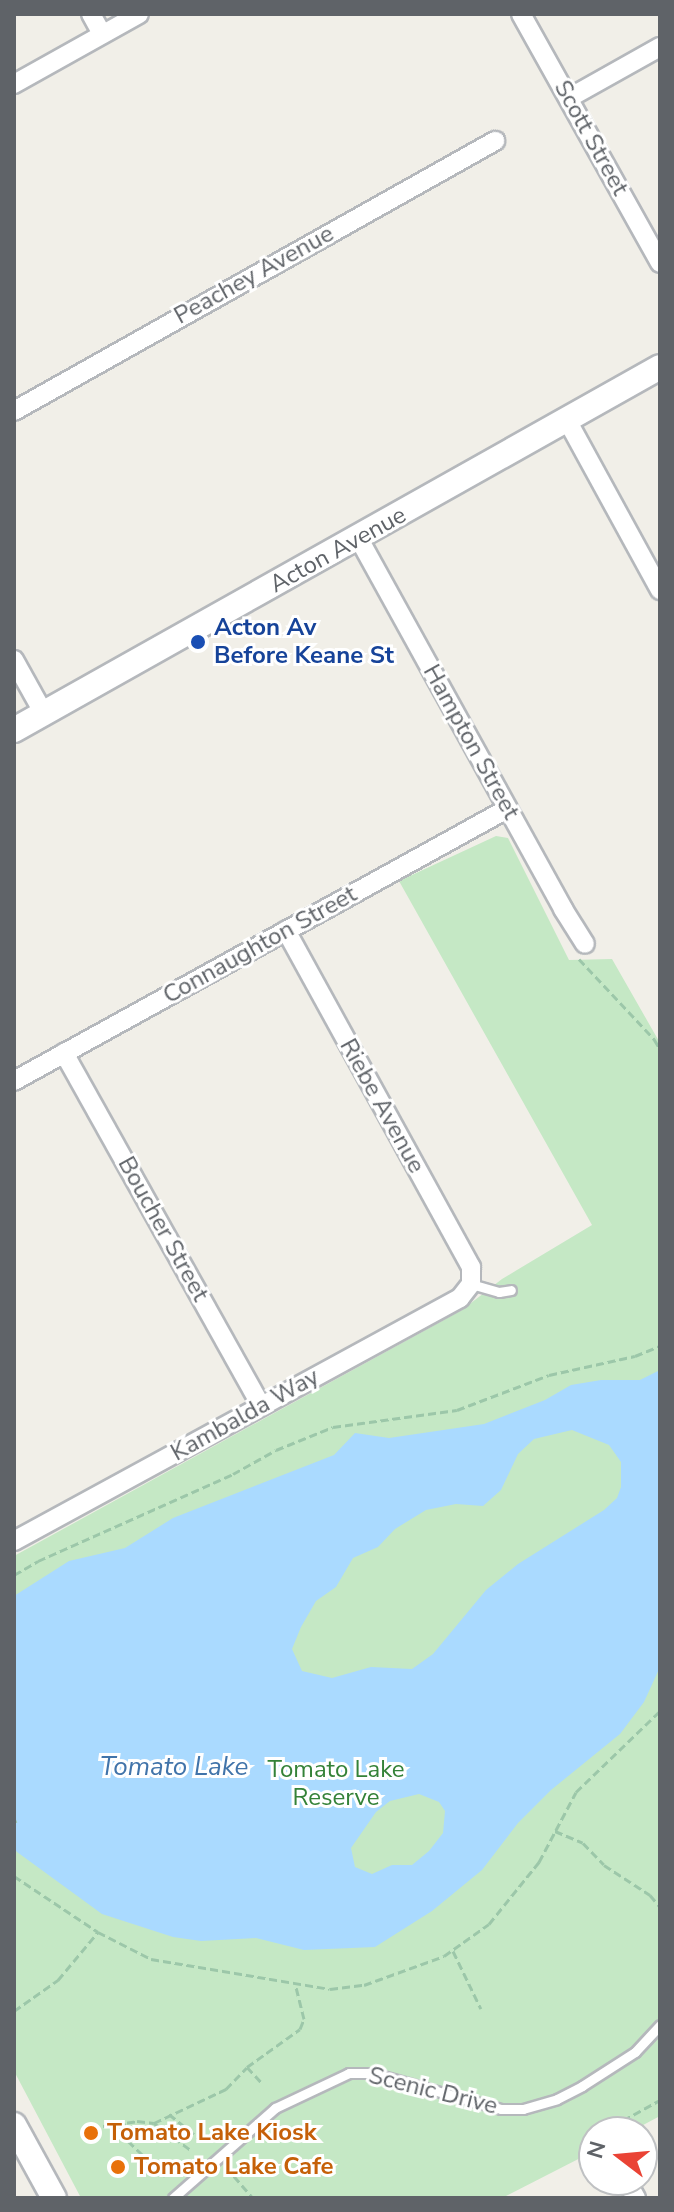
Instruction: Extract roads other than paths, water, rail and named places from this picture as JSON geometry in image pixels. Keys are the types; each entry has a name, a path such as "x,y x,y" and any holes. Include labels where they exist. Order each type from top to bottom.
{"street":[{"path":"91,14 102,34"},
{"path":"14,84 139,14"},
{"name":"Scott Street","path":"521,14 660,263"},
{"path":"569,98 660,47"},
{"name":"Peachey Avenue","path":"14,411 495,141"},
{"name":"Acton Avenue","path":"14,730 359,539 660,367"},
{"path":"567,420 660,590"},
{"name":"Hampton Street","path":"359,539 585,944"},
{"path":"14,660 44,714"},
{"name":"Connaughton Street","path":"14,1081 507,809"},
{"name":"Riebe Avenue","path":"286,931 471,1267 471,1284"},
{"name":"Boucher Street","path":"64,1053 261,1406"},
{"name":"Kambalda Way","path":"14,1541 460,1298 471,1284"},
{"path":"18,2141 53,2194"}],"lane":[{"path":"471,1284 499,1292 511,1290"},
{"name":"Scenic Drive","path":"173,2198 275,2108 349,2073 372,2073 501,2109 523,2109 557,2099 582,2086 635,2052 660,2025"}],"water":[{"name":"Tomato Lake","path":"660,1370 660,1667 644,1702 620,1734 551,1790 518,1823 482,1870 432,1911 375,1947 304,1950 256,1938 201,1941 173,1937 102,1914 17,1852 14,1848 14,1596 69,1561 125,1548 173,1518 334,1455 355,1433 389,1438 484,1424 545,1400 571,1385 601,1380 640,1380","holes":["572,1430 609,1445 621,1462 621,1487 617,1498 604,1510 518,1564 486,1590 433,1654 412,1669 371,1667 332,1678 302,1671 292,1649 301,1627 316,1601 336,1587 353,1558 378,1547 395,1529 426,1510 456,1504 483,1506 501,1490 518,1454 534,1439","419,1794 439,1802 445,1811 443,1833 429,1851 412,1865 392,1865 372,1874 355,1867 351,1848 376,1812 390,1801"]}],"place":[{"name":"Acton Av Before Keane St","path":"198,642"},
{"name":"Tomato Lake Kiosk","path":"91,2133"},
{"name":"Tomato Lake Cafe","path":"118,2167"}],"park label":[{"name":"Tomato Lake Reserve","path":"336,1784"}]}
